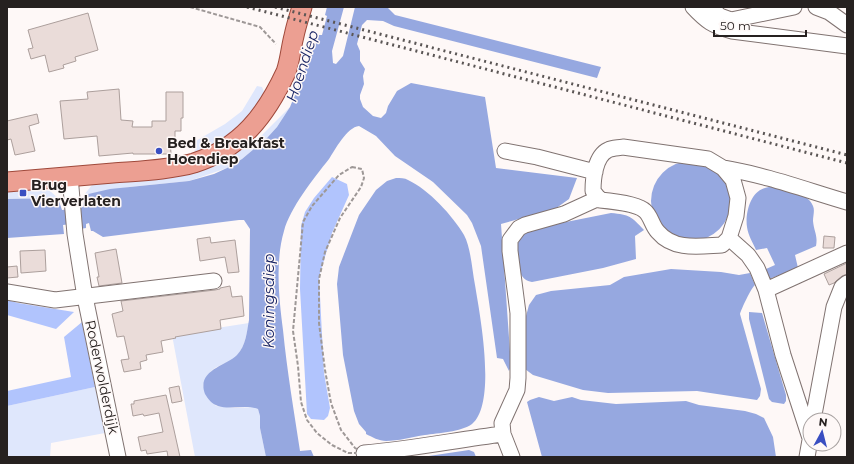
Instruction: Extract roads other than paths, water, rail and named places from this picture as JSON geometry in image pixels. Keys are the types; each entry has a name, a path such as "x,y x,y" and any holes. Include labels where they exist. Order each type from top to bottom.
{"main road":[{"path":"7,182 180,166 194,163 219,152 251,128 259,120 269,104 286,70 302,7"}],"street":[{"path":"693,7 708,22 718,28 847,46"},
{"path":"710,7 720,16 732,20 794,7"},
{"path":"816,7 829,12 847,25"},
{"path":"724,168 733,180 738,198 736,216 729,238 722,245 691,247 665,240 656,231 645,210 614,201 600,200 593,191 595,172 604,152 623,147 708,159 724,168 744,171 792,184 847,202"},
{"path":"505,151 537,157 595,172"},
{"name":"Roderwolderdijk","path":"70,176 75,234 85,296 118,457"},
{"path":"512,457 503,434 502,423 517,390 519,359 518,313 510,240 519,228 525,224 564,214 585,206 599,198"},
{"path":"729,238 748,255 757,268 766,290 783,355 802,414"},
{"path":"766,290 847,253"},
{"path":"7,292 55,300 214,281"},
{"path":"814,412 834,306 842,287 847,283"},
{"path":"364,453 400,453 453,440 503,434"}],"water":[{"name":"Koningsdiep","path":"327,7 344,7 332,51 333,63 336,64 343,56 355,7 387,7 395,15 601,67 597,78 394,26 383,21 367,20 362,25 357,44 360,51 360,61 365,69 363,76 364,84 360,99 363,107 373,116 381,118 386,113 388,106 397,91 411,83 485,97 496,168 577,178 569,199 555,209 501,224 511,366 509,371 503,359 497,358 481,246 472,223 467,215 433,182 395,156 376,136 359,126 350,130 310,184 291,213 284,231 279,255 280,306 300,451 311,450 314,457 266,457 258,409 249,407 223,407 216,405 206,396 203,386 208,374 237,355 246,338 249,320 250,229 244,220 103,237 91,231 89,223 86,224 86,228 80,229 79,223 63,225 64,234 7,238 7,199 58,198 62,210 83,207 84,195 110,189 189,181 214,174 242,159 267,138 277,127 290,107 319,35 322,35 327,16 325,15"},
{"path":"691,161 706,164 719,173 728,186 731,201 728,216 719,229 706,238 691,241 676,238 663,229 654,216 651,201 654,186 663,173 676,164"},
{"path":"396,178 407,179 432,196 464,235 471,259 480,316 485,358 485,379 484,398 480,413 472,424 462,429 449,432 386,441 378,440 366,434 359,424 354,411 343,355 337,284 339,267 359,215 376,190 387,181"},
{"path":"769,187 781,187 799,193 811,202 814,209 813,221 816,246 795,255 798,268 769,279 766,269 775,265 767,248 756,250 749,236 747,216 752,199 760,190"},
{"path":"611,213 630,217 644,230 635,236 636,259 603,268 532,282 526,280 521,275 518,268 517,252 520,238 524,234 544,225"},
{"path":"671,269 721,272 739,275 750,273 755,285 740,314 761,389 760,396 757,400 697,391 608,393 583,390 533,375 525,369 526,316 529,305 536,295 551,291 610,285 624,277"},
{"path":"749,312 762,313 786,395 786,401 784,404 772,402 769,399 749,319"},
{"path":"539,397 554,401 572,397 581,400 616,404 686,401 699,405 745,411 764,418 773,437 776,457 542,457 527,402"},
{"path":"469,450 474,452 476,457 422,457"}],"railway":[{"path":"247,7 847,163"},
{"path":"275,7 847,155"}],"place":[{"name":"Bed & Breakfast Hoendiep","path":"159,151"},
{"name":"Brug Vierverlaten","path":"23,193"}],"water label":[{"name":"Hoendiep","path":"302,66"}]}
